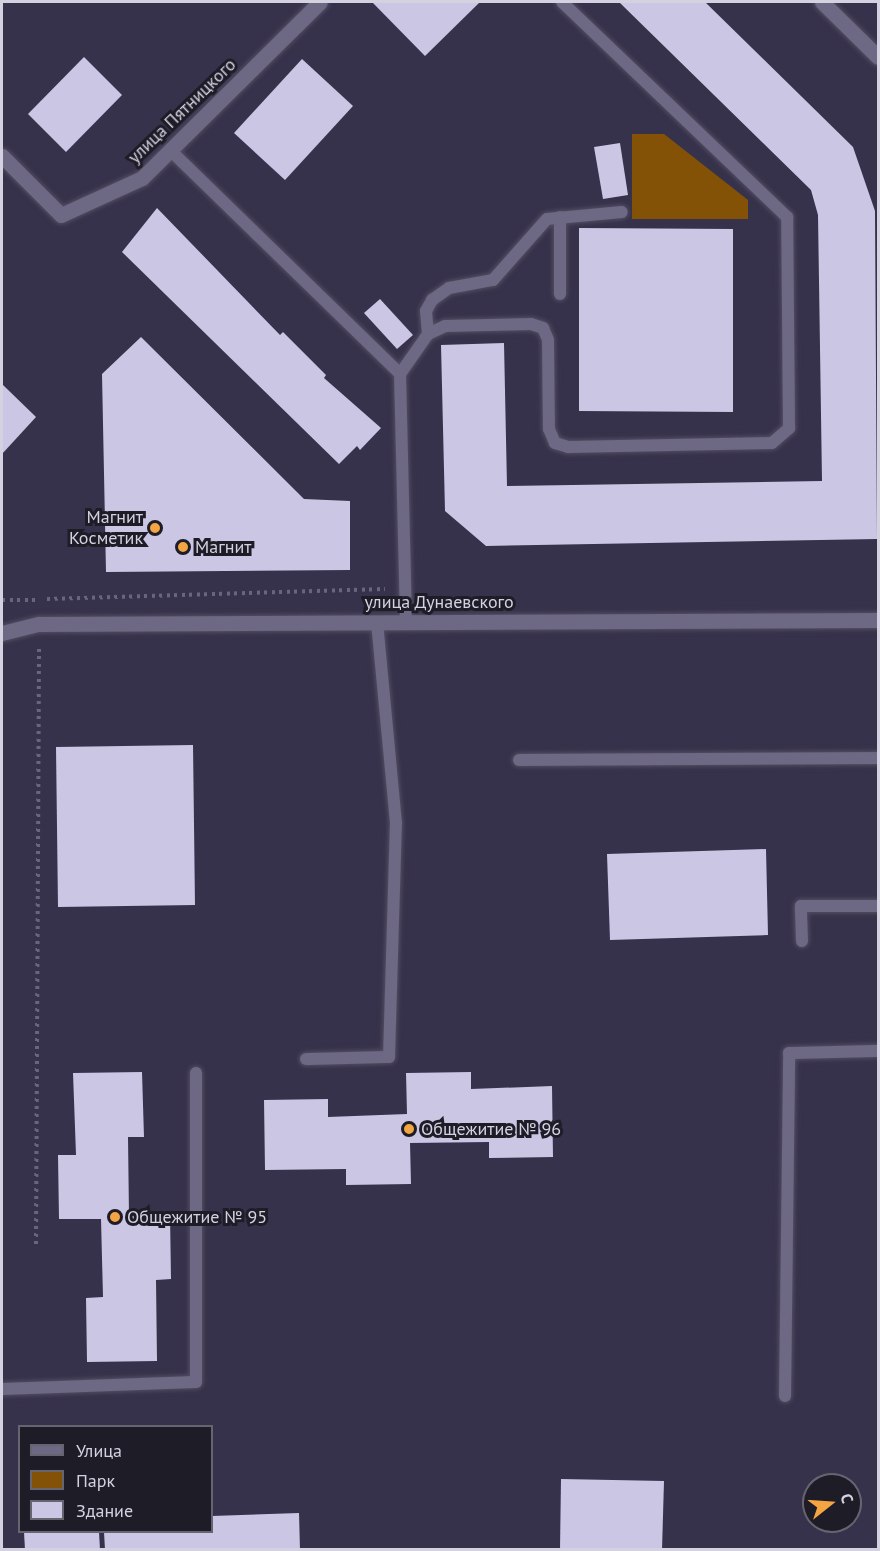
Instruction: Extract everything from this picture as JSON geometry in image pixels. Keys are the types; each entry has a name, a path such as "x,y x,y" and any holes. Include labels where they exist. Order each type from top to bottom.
{"street":[{"name":"улица Пятницкого","path":"2,156 61,215 142,178 320,2"},
{"path":"822,2 879,57"},
{"name":"улица Дунаевского","path":"2,633 39,624 879,621"}],"lane":[{"path":"406,622 400,374 428,334 445,326 531,324 543,328 548,340 549,429 555,442 568,447 772,443 789,428 787,217 562,2"},
{"path":"171,150 400,374"},
{"path":"428,334 426,311 432,300 449,288 488,283 544,222 560,217 622,212"},
{"path":"560,217 560,294"},
{"path":"306,1059 389,1057 396,823 377,622"},
{"path":"519,760 879,758"},
{"path":"802,941 801,906 879,906"},
{"path":"785,1396 789,1053 879,1051"},
{"path":"2,1389 196,1382 196,1073"}],"path":[{"path":"2,600 405,588"},
{"path":"36,1244 38,600"}],"green space":[{"path":"632,134 664,134 748,200 748,219 632,219"}],"building":[{"path":"372,2 480,2 425,56"},
{"path":"619,2 705,2 853,147 875,211 877,539 486,546 445,511 441,345 504,343 507,486 822,481 818,215 811,190"},
{"path":"84,57 122,95 66,152 28,114"},
{"path":"302,59 353,106 285,180 234,133"},
{"path":"620,143 628,195 603,199 594,147"},
{"path":"157,208 280,335 283,332 326,375 324,378 381,428 360,450 357,446 339,464 122,252"},
{"path":"579,228 733,229 733,412 579,411"},
{"path":"380,299 413,335 397,349 364,313"},
{"path":"141,337 304,499 350,501 350,570 106,572 102,374"},
{"path":"2,384 36,417 2,454"},
{"path":"193,745 195,905 58,907 56,747"},
{"path":"766,849 768,935 610,940 607,854"},
{"name":"Общежитие № 95","path":"142,1072 144,1137 128,1137 129,1216 170,1215 171,1279 156,1280 157,1361 87,1362 86,1298 103,1297 101,1219 59,1219 58,1155 76,1155 73,1073"},
{"name":"Общежитие № 96","path":"471,1072 471,1089 552,1086 553,1157 489,1158 489,1142 410,1143 411,1184 346,1185 346,1169 265,1170 264,1100 328,1099 328,1117 407,1114 406,1073"},
{"path":"561,1479 664,1481 662,1550 560,1550"},
{"path":"299,1513 300,1550 105,1550 104,1533 213,1533 213,1516"},
{"path":"24,1533 99,1533 100,1550 25,1550"}],"place":[{"name":"Магнит Косметик","path":"155,528"},
{"name":"Магнит","path":"183,547"},
{"name":"Общежитие № 96","path":"409,1129"},
{"name":"Общежитие № 95","path":"115,1217"}]}
